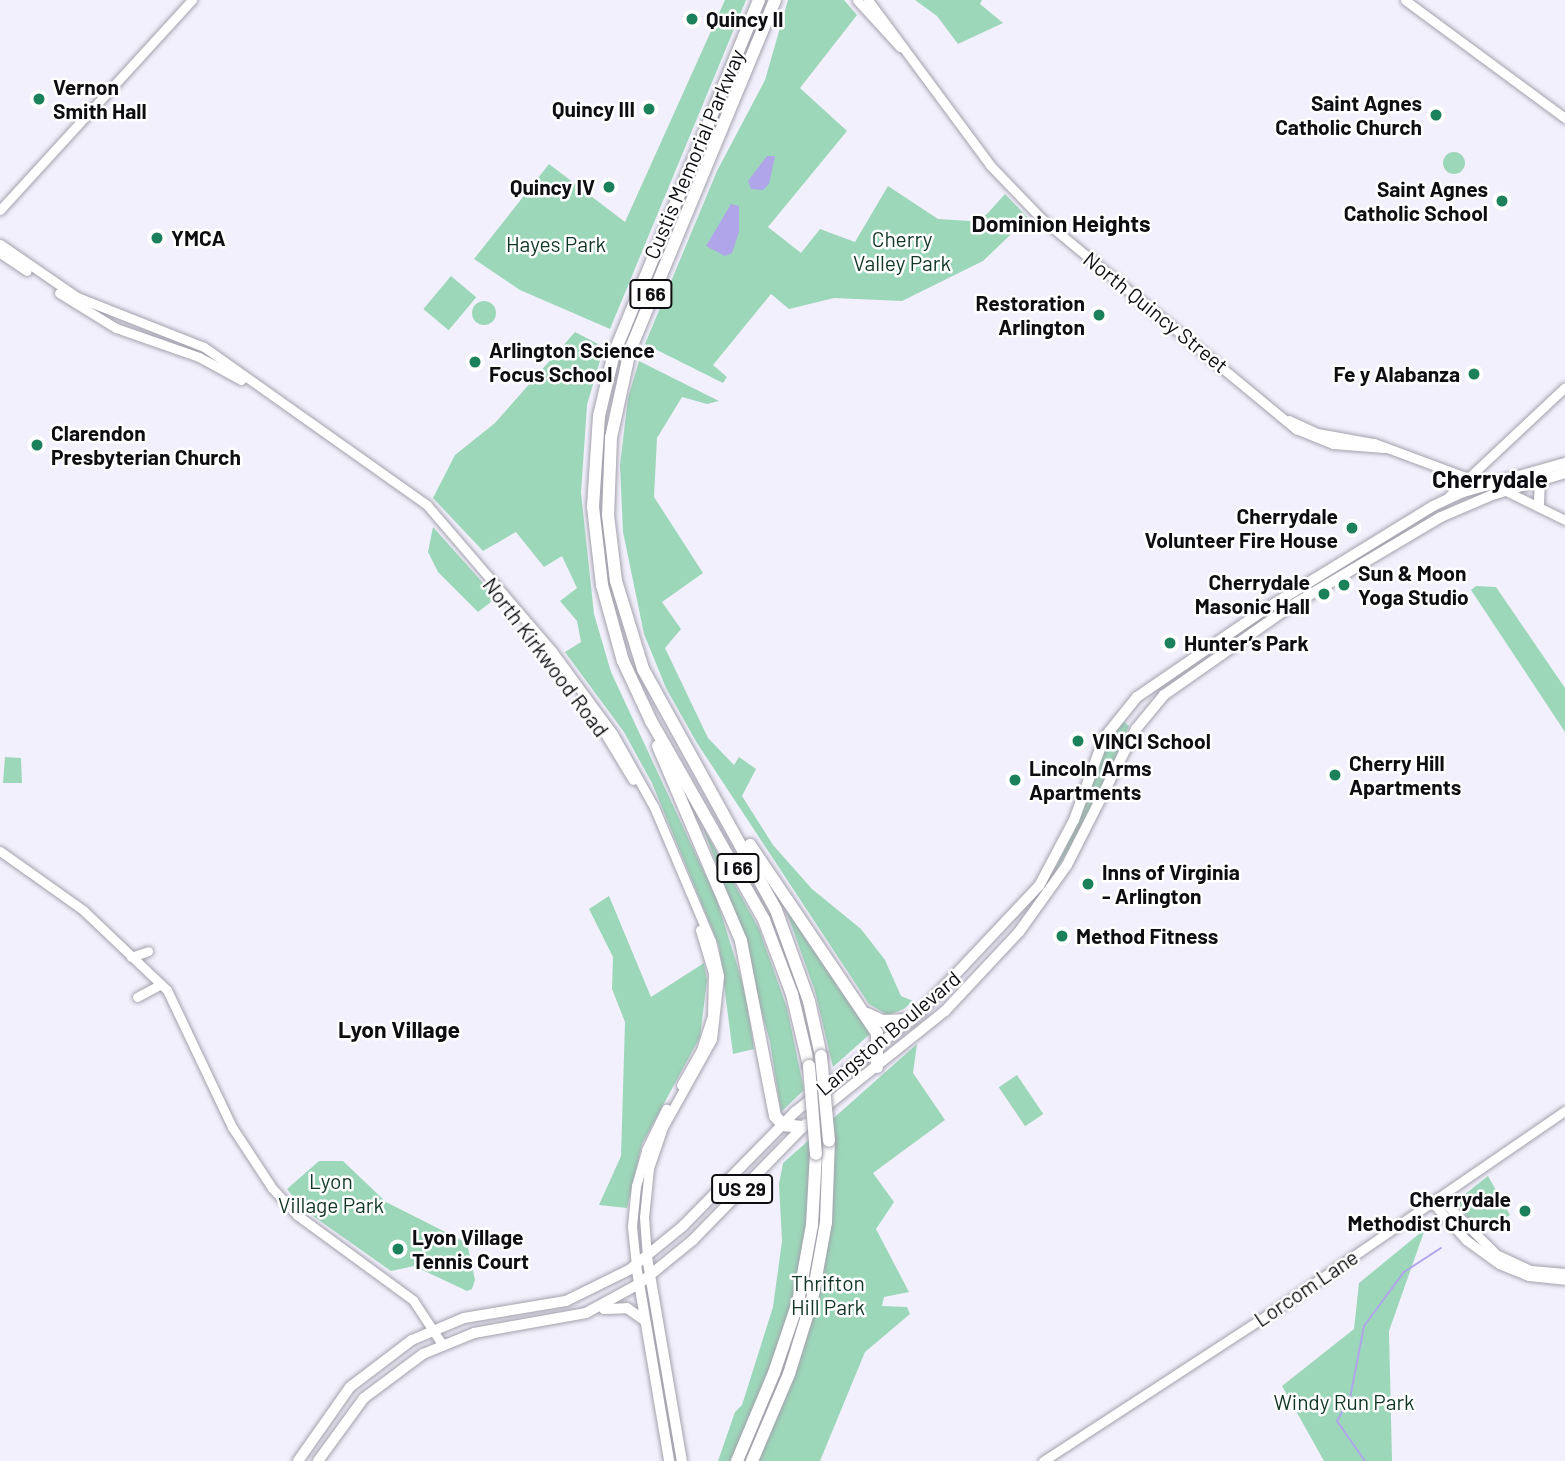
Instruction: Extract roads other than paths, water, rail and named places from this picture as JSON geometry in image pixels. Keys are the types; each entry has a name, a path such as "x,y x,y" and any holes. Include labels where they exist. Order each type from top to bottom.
{"highway":[{"name":"Custis Memorial Parkway","path":"737,1461 774,1373 798,1302 812,1225 816,1154 808,1066 792,994 764,920 633,684 611,623 597,558 593,481 601,403 630,307 759,0"},
{"name":"Custis Memorial Parkway","path":"751,1461 789,1374 812,1300 826,1222 829,1141 821,1056 809,1001 783,927 648,681 622,606 610,542 609,451 620,387 639,325 775,0"},
{"path":"633,684 642,715 736,925 755,1003 774,1114 781,1124 802,1127"},
{"path":"692,761 859,1006 880,1044 877,1067"},
{"path":"859,1006 878,1021 910,1020"}],"main road":[{"path":"0,211 191,0"},
{"name":"North Quincy Street","path":"857,0 921,69"},
{"name":"North Quincy Street","path":"868,0 990,165 1030,208 1289,420 1315,439 1372,451 1384,448 1504,491 1539,505 1565,520"},
{"path":"1405,0 1565,118"},
{"name":"North Kirkwood Road","path":"0,244 77,297 204,348 427,505 552,651 613,734 654,807 711,941 719,976 712,1039 663,1127 649,1168 643,1224 647,1257"},
{"name":"North Kirkwood Road","path":"0,253 93,317 226,371 424,509 504,601 596,719 649,810 700,931 713,973 712,1017 705,1040 657,1126 639,1175 632,1226 644,1320 669,1461"},
{"path":"1446,499 1565,387"},
{"name":"Langston Boulevard","path":"298,1461 350,1387 393,1352 431,1331 477,1315 566,1301 602,1287 636,1265 781,1124 910,1020 1011,920 1044,878 1070,829 1104,738 1130,703 1264,610 1446,499 1565,463"},
{"name":"Langston Boulevard","path":"318,1461 368,1394 399,1368 442,1345 483,1331 594,1310 639,1284 693,1240 802,1127 933,1022 993,962 1049,893 1082,840 1136,729 1156,702 1281,612 1441,517 1504,491 1565,472"},
{"path":"1441,517 1463,492 1468,479"},
{"path":"1539,505 1540,480"},
{"path":"0,851 83,911 161,984 232,1126 272,1188 297,1215 413,1300 442,1345"},
{"path":"131,957 148,951"},
{"path":"137,997 161,984"},
{"path":"926,1005 933,1022"},
{"name":"Lorcom Lane","path":"1043,1461 1565,1111"},
{"path":"1436,1199 1496,1254 1531,1270 1565,1273"},
{"path":"1436,1199 1486,1256 1529,1276 1565,1280"},
{"path":"647,1257 682,1461"},
{"path":"594,1310 624,1307 644,1320"}],"waterway":[{"path":"1365,1461 1337,1421 1350,1398 1364,1326 1404,1272 1441,1248"}],"place":[{"name":"Quincy II","path":"692,19"},
{"name":"Vernon Smith Hall","path":"39,99"},
{"name":"Quincy III","path":"649,109"},
{"name":"Saint Agnes Catholic Church","path":"1436,115"},
{"name":"Quincy IV","path":"609,187"},
{"name":"Saint Agnes Catholic School","path":"1502,201"},
{"name":"YMCA","path":"157,238"},
{"name":"Restoration Arlington","path":"1099,315"},
{"name":"Arlington Science Focus School","path":"475,362"},
{"name":"Fe y Alabanza","path":"1474,374"},
{"name":"Clarendon Presbyterian Church","path":"37,445"},
{"name":"Cherrydale Volunteer Fire House","path":"1352,528"},
{"name":"Sun & Moon Yoga Studio","path":"1344,585"},
{"name":"Cherrydale Masonic Hall","path":"1324,594"},
{"name":"Hunter’s Park","path":"1170,643"},
{"name":"VINCI School","path":"1078,741"},
{"name":"Cherry Hill Apartments","path":"1335,775"},
{"name":"Lincoln Arms Apartments","path":"1015,780"},
{"name":"Inns of Virginia - Arlington","path":"1088,884"},
{"name":"Method Fitness","path":"1062,936"},
{"name":"Cherrydale Methodist Church","path":"1525,1211"},
{"name":"Lyon Village Tennis Court","path":"398,1249"}],"district":[{"name":"Dominion Heights","path":"1061,223"},
{"name":"Cherrydale","path":"1490,479"},
{"name":"Lyon Village","path":"399,1029"}],"park label":[{"name":"Hayes Park","path":"556,244"},
{"name":"Cherry Valley Park","path":"902,251"},
{"name":"Lyon Village Park","path":"331,1193"},
{"name":"Thrifton Hill Park","path":"828,1295"},
{"name":"Windy Run Park","path":"1344,1402"}]}
